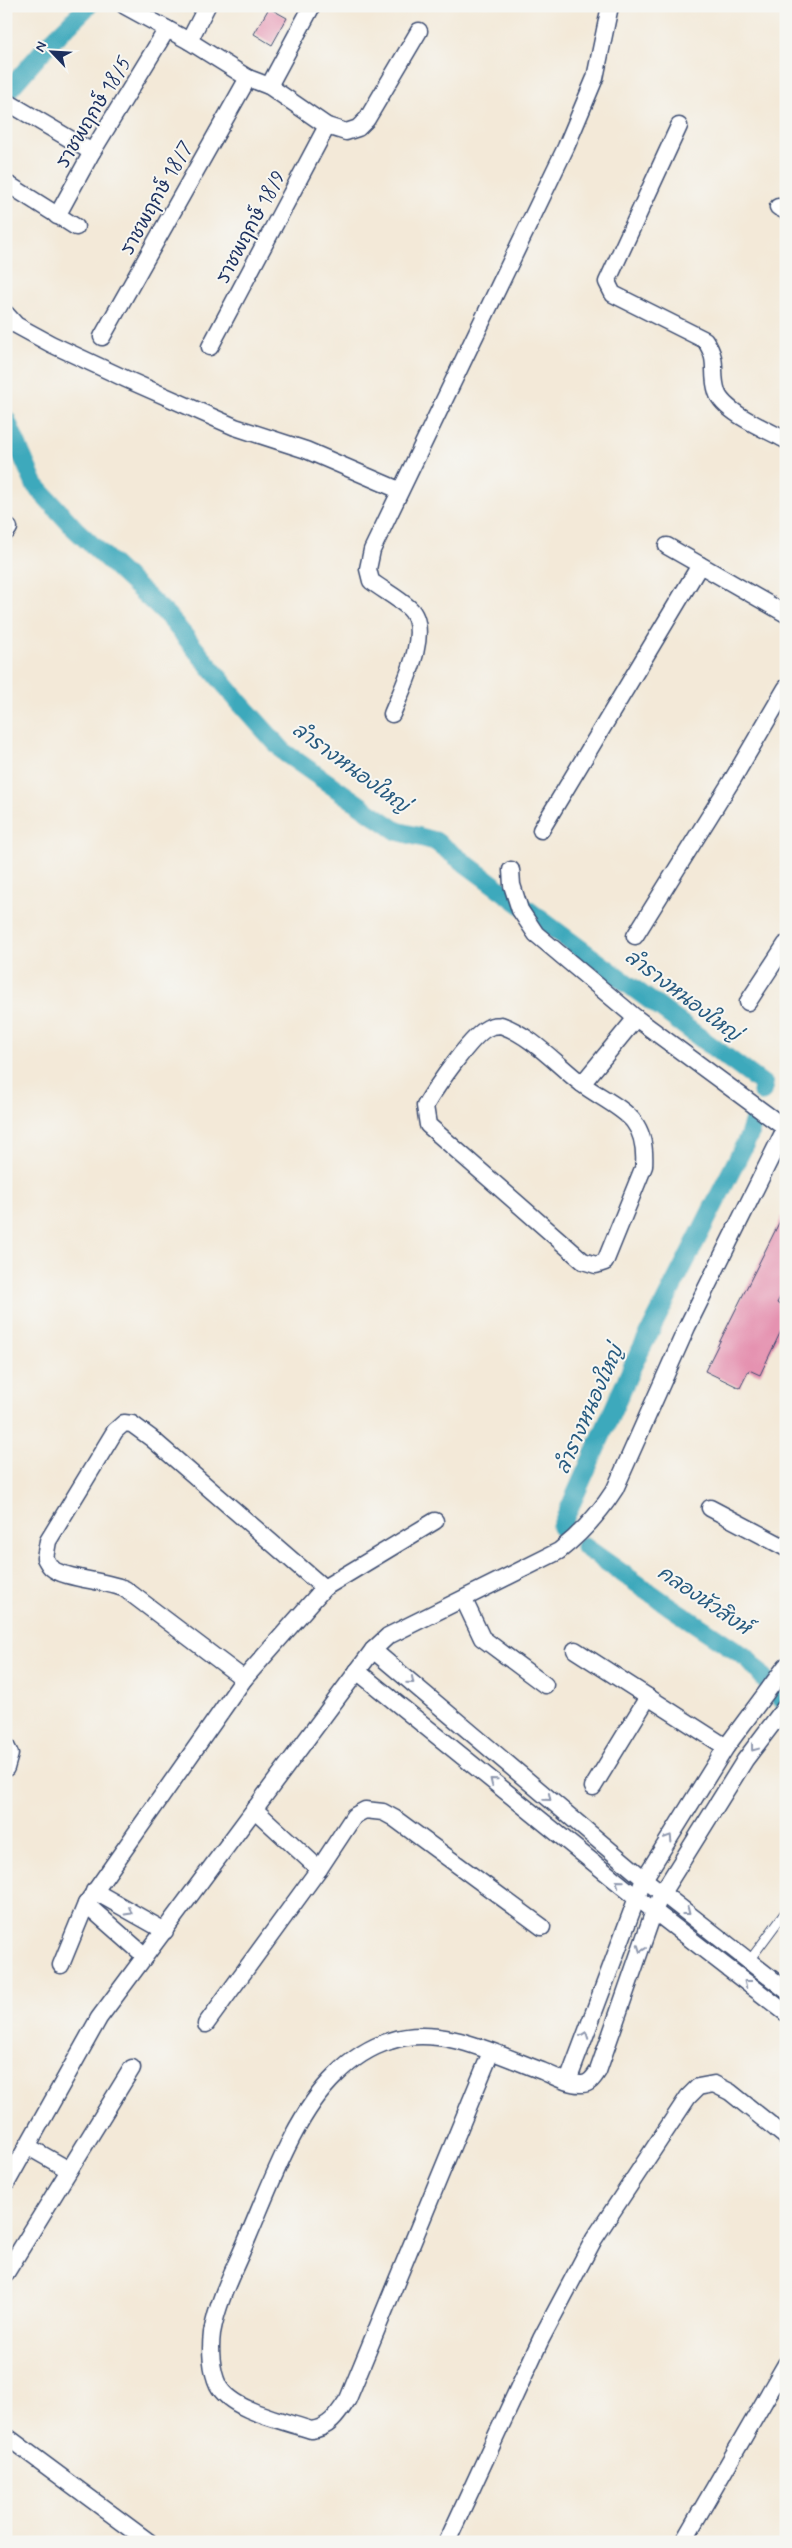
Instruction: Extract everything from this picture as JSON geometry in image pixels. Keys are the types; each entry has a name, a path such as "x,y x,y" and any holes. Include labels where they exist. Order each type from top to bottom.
{"street":[{"path":"124,6 189,41 248,78 269,86 327,126 346,132 358,128 367,119 419,31"},
{"path":"189,41 207,6"},
{"path":"269,86 312,6"},
{"path":"392,714 416,655 419,630 411,609 371,581 368,569 372,550 566,147 595,78 610,6"},
{"name":"ราชพฤกษ์ 18/5","path":"57,216 92,152 167,29"},
{"name":"ราชพฤกษ์ 18/7","path":"102,337 248,78"},
{"path":"9,102 92,152"},
{"name":"ราชพฤกษ์ 18/9","path":"210,347 327,126"},
{"path":"679,126 607,282 613,294 704,340 713,353 717,392 729,408 786,440"},
{"path":"11,186 76,227"},
{"path":"6,314 16,325 51,344 126,379 235,427 306,450 400,490"},
{"path":"667,546 786,614"},
{"path":"540,830 700,564"},
{"path":"635,936 734,777 786,688"},
{"path":"6,2184 99,2018 373,1650 388,1636 464,1600 559,1550 578,1536 600,1514 614,1489 687,1328 786,1127 636,1018 536,934 524,919 520,910 512,877"},
{"path":"748,1002 786,944"},
{"path":"582,1084 636,1018"},
{"path":"501,1025 515,1030 582,1084 634,1121 641,1132 644,1149 644,1166 611,1249 605,1262 596,1265 583,1261 428,1125 425,1106 477,1036 489,1027 501,1025"},
{"path":"244,1679 125,1589 112,1582 65,1575 52,1570 45,1558 48,1541 115,1431 124,1423 132,1424 151,1438 324,1588"},
{"path":"710,1508 786,1548"},
{"path":"61,1965 90,1898 244,1679 324,1588 435,1521"},
{"path":"464,1600 482,1638 545,1686"},
{"path":"373,1650 644,1879 786,1990"},
{"path":"574,1650 726,1747"},
{"path":"568,2081 644,1879 726,1747 786,1666"},
{"path":"357,1671 636,1897 786,2013"},
{"path":"593,1787 648,1697"},
{"path":"491,2052 348,2399 335,2417 323,2428 311,2430 231,2401 218,2385 212,2363 212,2333 224,2294 285,2151 313,2104 335,2076 365,2052 390,2040 420,2035 466,2043 491,2052 568,2081 581,2084 592,2080 598,2070 662,1893 745,1760 785,1707"},
{"path":"6,1746 10,1754 6,1768"},
{"path":"254,1809 318,1869"},
{"path":"206,2024 354,1816 365,1810 383,1812 542,1927"},
{"path":"90,1898 165,1931"},
{"path":"90,1898 145,1956"},
{"path":"6,2273 132,2068"},
{"path":"447,2542 541,2339 594,2239 688,2097 698,2087 714,2084 730,2092 786,2136"},
{"path":"27,2146 69,2170"},
{"path":"683,2542 786,2364"},
{"path":"6,2436 149,2542"}],"lane":[{"path":"749,1961 786,1911"}],"building":[{"path":"269,8 287,18 272,45 254,34"},
{"path":"786,1209 786,1286 777,1303 786,1308 786,1334 781,1331 760,1375 749,1370 740,1388 705,1371"}],"waterway":[{"name":"ลำรางหนองใหญ่","path":"6,93 47,46 88,6"},
{"name":"ลำรางหนองใหญ่","path":"6,419 35,485 75,529 168,616 239,702 285,753 397,831 435,841 764,1085 762,1092"},
{"name":"ลำรางหนองใหญ่","path":"563,1529 561,1527 633,1365 749,1136 753,1122"},
{"name":"คลองหัวสิงห์","path":"585,1547 747,1658 786,1704"}]}
